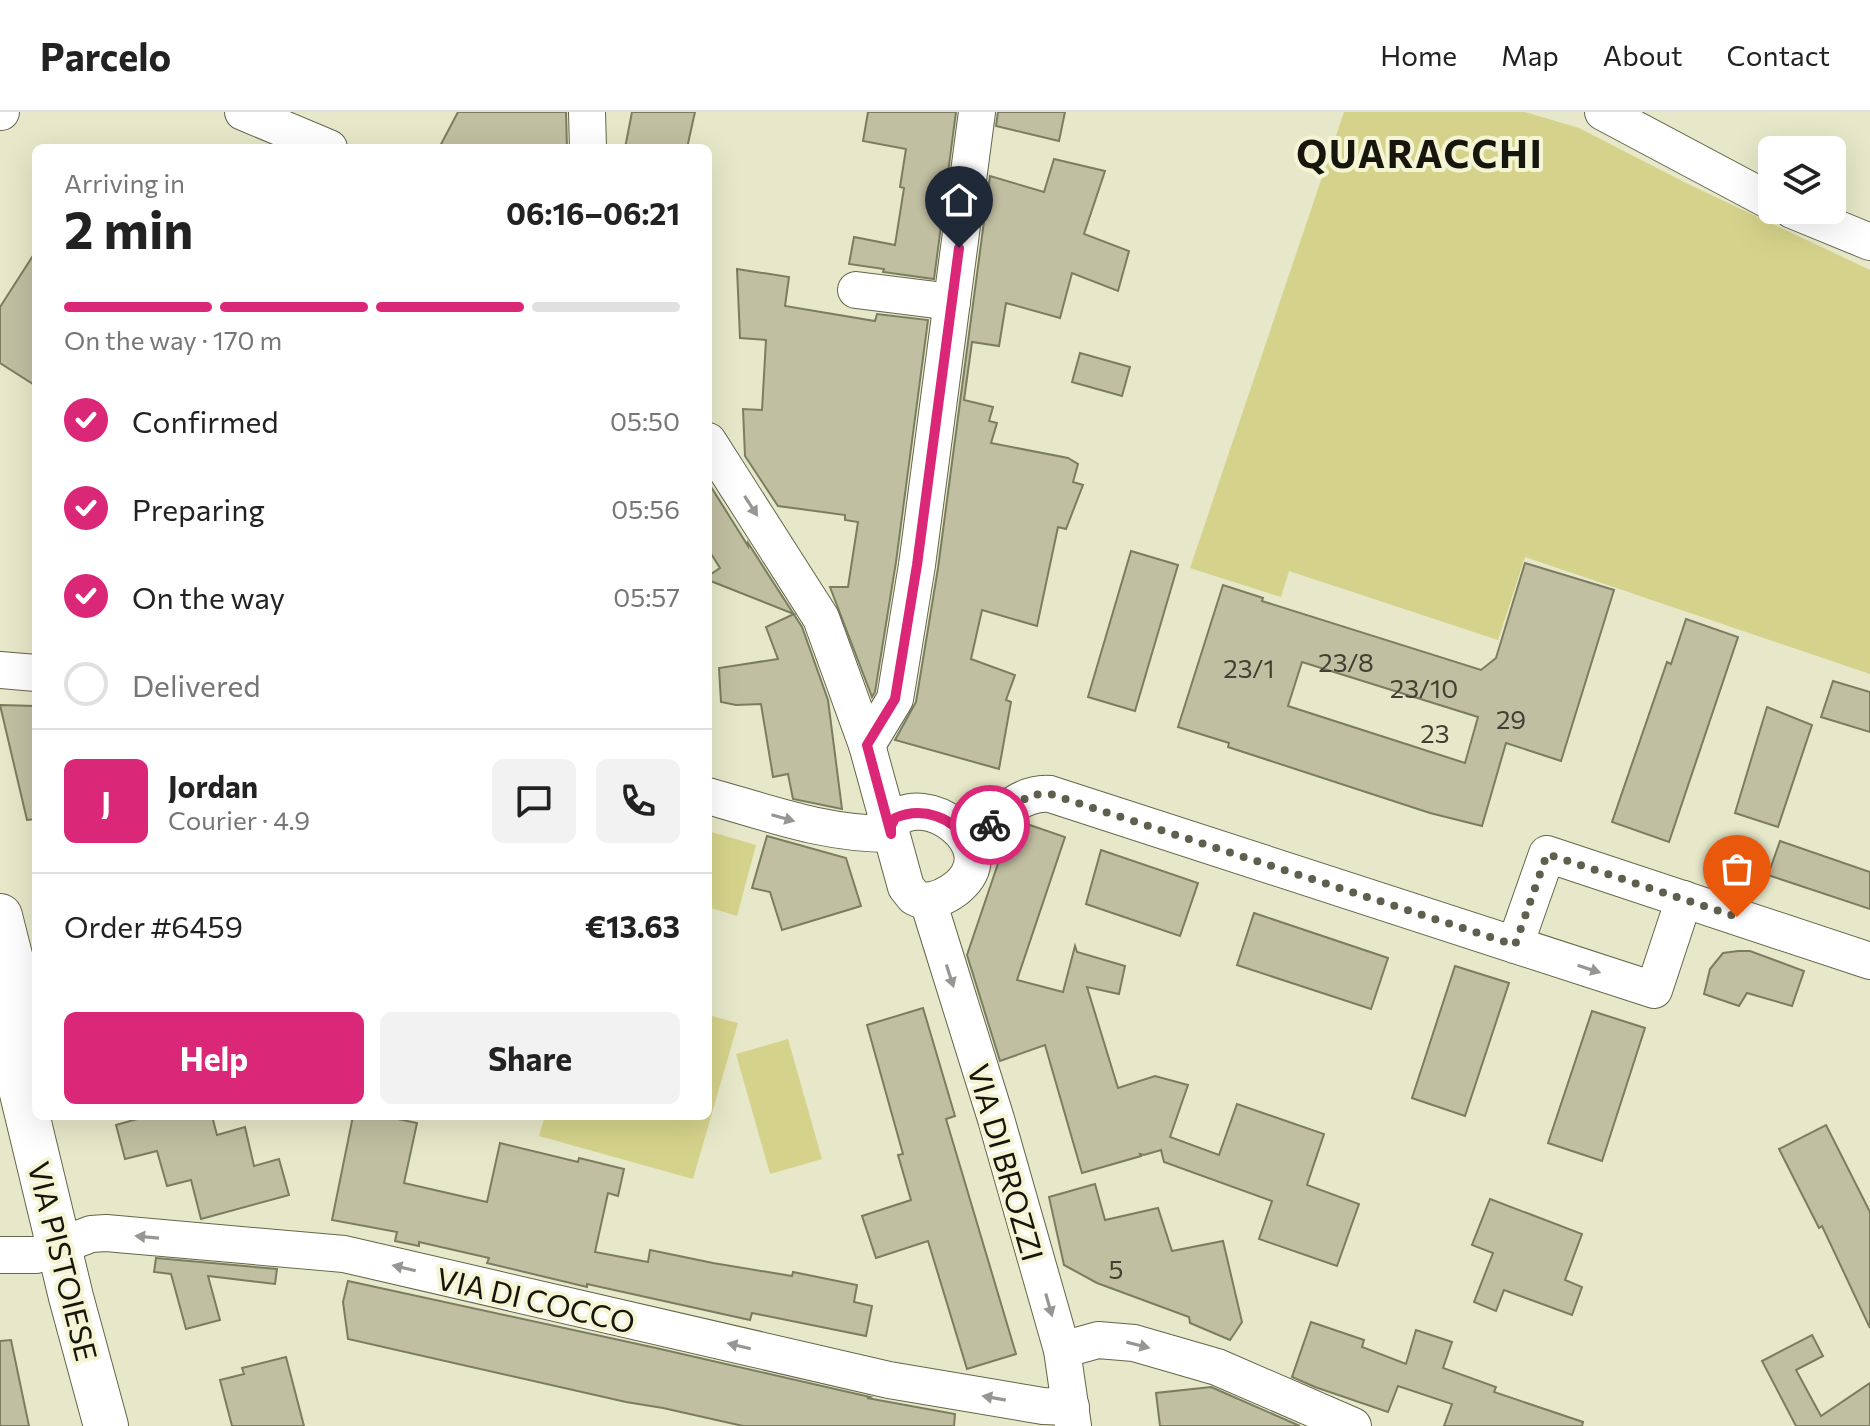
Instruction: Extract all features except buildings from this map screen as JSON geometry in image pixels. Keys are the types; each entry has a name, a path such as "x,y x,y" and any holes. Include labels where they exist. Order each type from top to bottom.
{"main road":[{"path":"0,916 32,1041"},
{"name":"VIA PISTOIESE","path":"0,1002 32,1110"},
{"name":"VIA PISTOIESE","path":"35,1120 71,1241 134,1426"},
{"name":"VIA PISTOIESE","path":"52,1120 106,1426"}],"street":[{"path":"243,112 319,144"},
{"path":"587,112 588,144"},
{"path":"867,745 895,699 917,565 977,112"},
{"path":"1603,112 1758,195"},
{"path":"1826,224 1870,242"},
{"path":"856,290 952,302"},
{"name":"VIA DI BROZZI","path":"712,447 821,618 867,745 906,887 914,897 928,901 996,1119 1062,1350 1072,1417"},
{"path":"0,670 32,673"},
{"path":"969,843 1022,799 1040,793 1050,794 1654,990 1684,899"},
{"path":"712,797 823,829 863,835 891,834 895,818 913,813 929,813 953,824 969,843 973,861 970,872 962,884 942,898 928,901"},
{"path":"1515,945 1547,854 1870,961"},
{"name":"VIA DI COCCO","path":"0,1255 36,1255 71,1241 106,1233 344,1254 889,1380 1028,1404 1072,1417"},
{"path":"1062,1350 1098,1340 1134,1343 1225,1370 1353,1426"}],"shaded area":[{"path":"1344,112 1525,112 1579,128 1758,217 1758,224 1773,224 1870,270 1870,674 1525,557 1498,640 1289,571 1281,597 1190,568"},
{"path":"712,832 756,845 737,916 712,908"},
{"path":"712,1016 738,1023 712,1113"},
{"path":"788,1039 822,1159 770,1174 736,1054"},
{"path":"544,1120 710,1120 693,1179 539,1136"}],"way so far":[{"path":"990,825 1030,795 1050,794 1515,945 1547,854 1737,917"}],"district":[{"name":"QUARACCHI","path":"1420,152"}],"route":[{"path":"959,248 917,565 895,699 867,745 891,834 895,818 913,813 941,817 963,833 969,843 990,825"}]}
